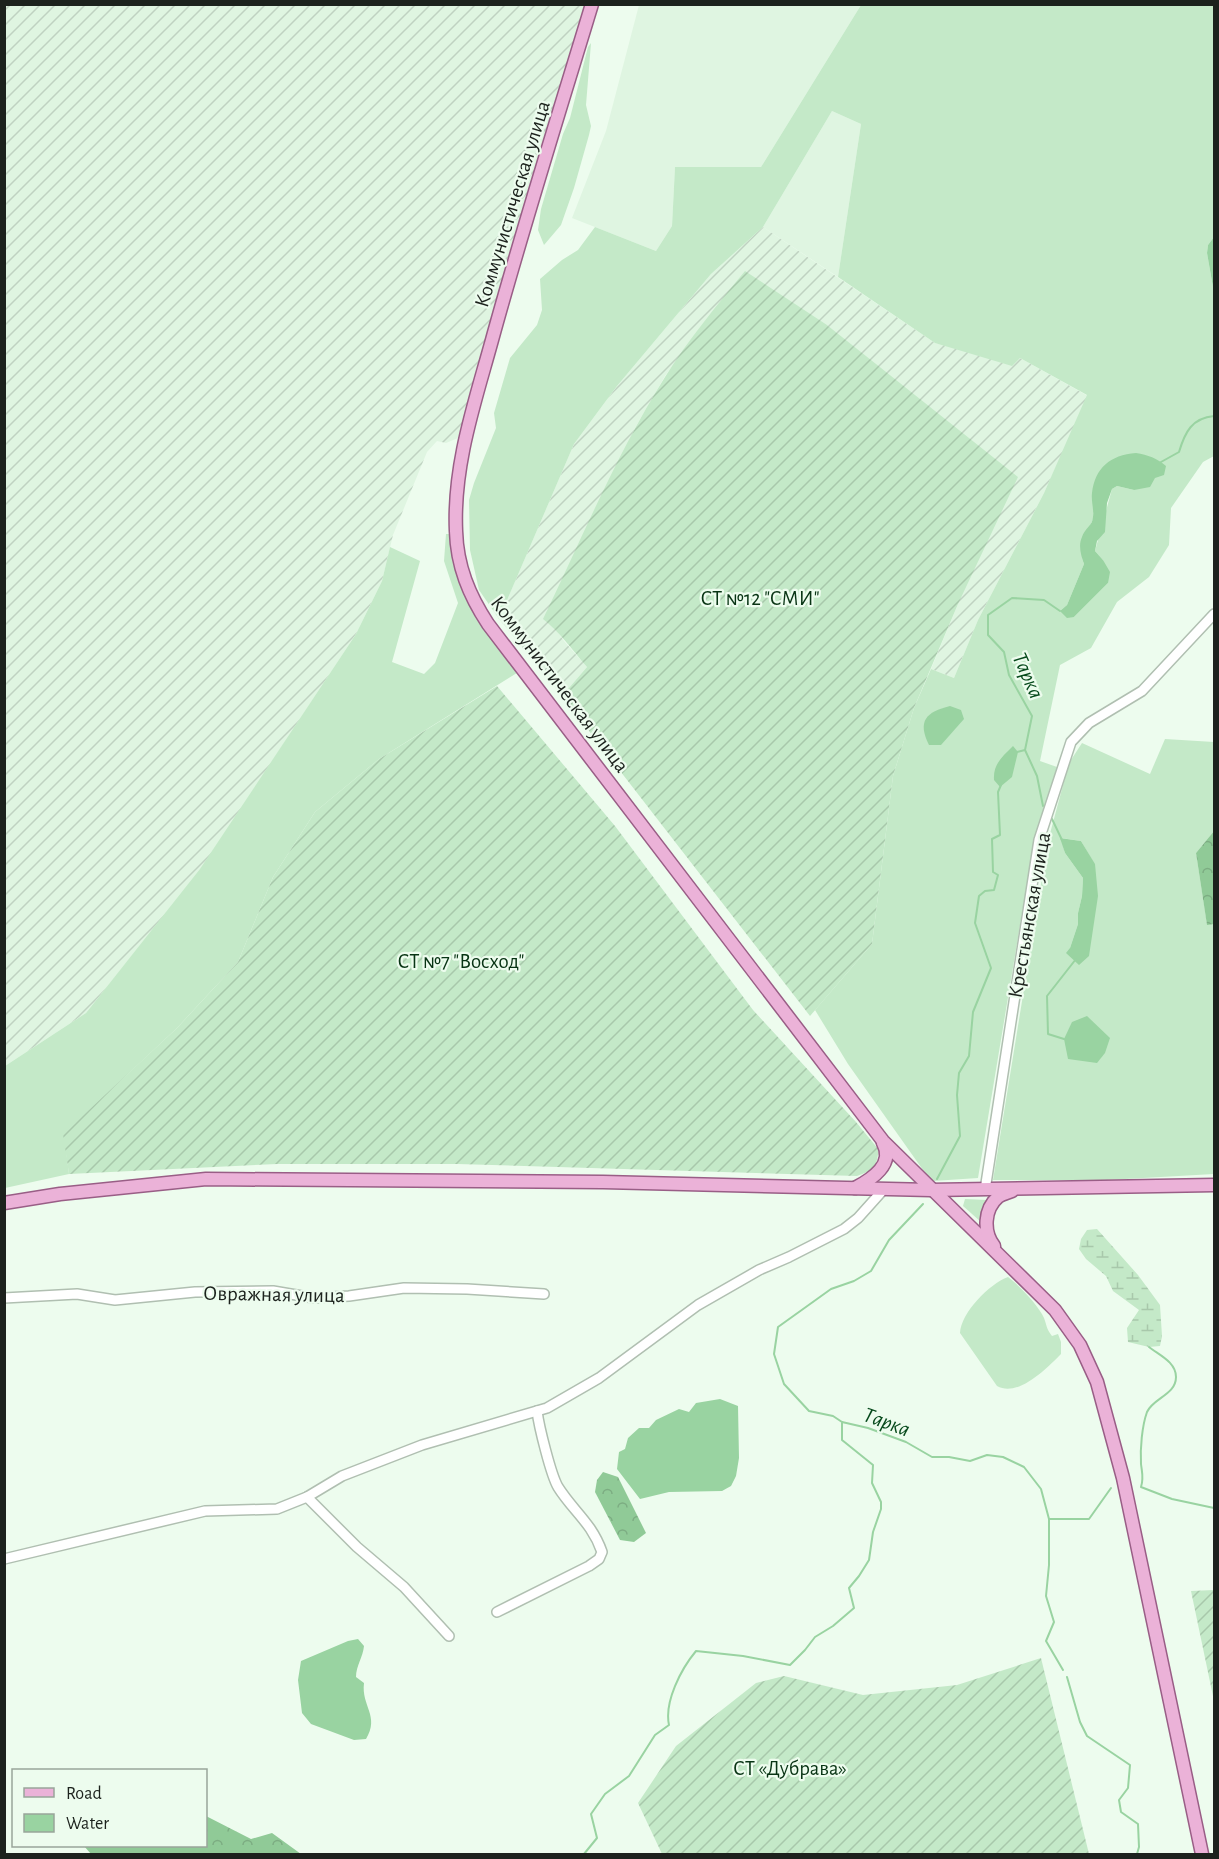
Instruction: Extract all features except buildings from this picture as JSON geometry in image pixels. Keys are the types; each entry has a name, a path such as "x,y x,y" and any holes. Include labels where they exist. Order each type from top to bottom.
{"main road":[{"name":"Коммунистическая улица","path":"592,4 503,301 461,458 455,505 457,547 462,571 472,597 488,624 883,1142 1005,1262"},
{"path":"855,1188 872,1179 886,1161 886,1148 883,1142"},
{"path":"4,1203 60,1194 206,1179 603,1182 931,1190 1215,1185"},
{"path":"1015,1190 999,1196 990,1208 987,1217 989,1240 1005,1262 1065,1322 1080,1346 1097,1382 1130,1508 1202,1854"}],"street":[{"name":"Крестьянская улица","path":"985,1190 1039,840 1071,742 1089,723 1142,691 1215,614"},
{"path":"4,1559 205,1511 276,1509 307,1497 342,1476 422,1445 547,1408 599,1378 698,1305 759,1270 844,1228 858,1218 884,1189"},
{"name":"Овражная улица","path":"4,1298 77,1294 115,1300 195,1292 273,1291 314,1298 349,1296 404,1288 544,1294"},
{"path":"497,1612 589,1566 599,1559 602,1552 597,1536 587,1521 557,1486 537,1411"},
{"path":"307,1497 350,1541 404,1587 449,1636"}],"shaded area":[{"path":"5,5 586,5 458,438 446,443 437,441 427,452 393,535 382,581 356,634 201,869 86,1013 5,1066"},
{"path":"639,5 861,5 761,167 675,167 672,226 656,251 572,218 606,131"},
{"path":"832,111 861,124 838,277 763,227"},
{"path":"763,227 935,343 1020,358 1088,396 1044,493 978,620 954,678 931,669 958,604 913,395 827,325 708,317 665,376 635,428 544,619 555,628 587,667 562,696 499,619 574,444 617,386 711,274"}],"green space":[{"path":"861,5 1214,5 1214,237 1208,245 1207,253 1214,293 1214,456 1203,462 1171,508 1169,545 1149,577 1117,602 1091,648 1060,665 1040,761 1057,767 1034,841 978,1178 933,1181 848,1064 815,1010 872,944 893,776 914,708 931,669 954,678 978,620 1044,493 1087,395 1020,358 1012,366 935,343 838,277 861,124 832,111 763,227 711,274 617,386 574,444 499,619 479,590 470,550 469,500 496,428 494,413 510,358 537,325 542,310 540,279 578,250 595,227 656,251 672,226 675,167 761,167","holes":["1136,453 1134,490 1117,486 1112,489 1095,551 1103,560 1108,583 1074,617 1060,611 1067,605 1084,564 1082,547 1094,518 1093,513"]},
{"path":"591,43 586,105 591,126 589,135 561,225 544,245 538,230 541,209"},
{"name":"СТ №12 \"СМИ\"","path":"745,271 827,325 1018,477 958,604 914,708 893,776 872,944 810,1016 562,696 587,667 543,619 631,435 683,350"},
{"path":"446,534 450,534 460,578 520,671 379,759 315,812 273,877 238,962 177,1028 64,1134 69,1174 5,1188 5,1066 86,1013 200,869 356,634 382,581 390,547 420,561 392,662 424,674 435,663 458,603 444,561"},
{"name":"СТ №7 \"Восход\"","path":"497,686 615,826 753,1010 879,1150 875,1169 857,1176 457,1164 277,1164 69,1174 63,1134 177,1028 238,962 273,877 315,812 379,759"},
{"path":"1165,739 1214,742 1214,831 1196,853 1207,924 1214,924 1214,1174 1107,1180 993,1180 1048,841 1069,763 1082,743 1150,774","holes":["1061,838 1081,841 1095,865 1079,964 1070,948 1078,924 1083,878 1065,853"]},
{"path":"1214,831 1214,924 1207,925 1196,853"},
{"path":"965,1199 987,1200 982,1210 981,1222 963,1206"},
{"path":"1097,1229 1138,1275 1160,1305 1162,1336 1160,1346 1149,1347 1128,1342 1127,1328 1139,1310 1113,1291 1106,1276 1086,1259 1079,1249 1081,1239 1087,1230"},
{"path":"1008,1277 1038,1308 1052,1336 1058,1334 1061,1354 1032,1380 1014,1388 1005,1389 997,1386 960,1333 965,1317 977,1300"},
{"path":"603,1472 618,1477 646,1533 634,1542 620,1540 595,1492 597,1480"},
{"path":"1214,1590 1214,1701 1191,1591"},
{"name":"СТ «Дубрава»","path":"1041,1658 1089,1854 662,1854 638,1803 676,1746 756,1683 784,1676 863,1695 957,1685"},
{"path":"207,1817 251,1839 272,1833 301,1854 91,1854 85,1847 207,1847"}],"water":[{"path":"1214,237 1214,293 1207,253 1208,245"},
{"path":"1136,453 1152,457 1163,463 1166,466 1164,475 1155,478 1150,487 1134,490 1117,486 1112,489 1107,503 1105,532 1097,541 1095,551 1110,572 1108,583 1074,617 1067,618 1060,611 1067,605 1084,564 1080,543 1083,534 1093,520 1092,493 1096,476 1111,460"},
{"path":"950,706 961,710 964,719 941,745 929,745 924,730 926,719 935,711"},
{"path":"1013,746 1018,752 1012,777 1000,787 994,780 995,769"},
{"path":"1060,838 1081,841 1095,864 1098,896 1089,956 1079,965 1066,953 1078,924 1083,878 1065,853"},
{"path":"1087,1016 1110,1038 1105,1053 1097,1063 1068,1059 1064,1039 1072,1022"},
{"path":"720,1399 738,1406 739,1458 736,1476 731,1486 722,1491 669,1492 640,1499 617,1469 619,1452 625,1449 628,1438 639,1428 649,1428 656,1420 679,1409 689,1412 696,1403"},
{"path":"358,1639 364,1646 356,1677 364,1683 371,1724 366,1739 354,1740 311,1724 302,1713 298,1680 301,1661"}],"waterway":[{"name":"Тарка","path":"1161,462 1179,452 1190,427 1206,417 1214,416"},
{"name":"Тарка","path":"1017,752 1025,750 1032,716 1009,675 1004,652 988,635 988,615 1012,598 1044,600 1060,611"},
{"path":"1025,750 1037,776 1043,806"},
{"name":"Тарка","path":"937,1179 960,1136 957,1095 959,1073 969,1056 973,1012 991,968 975,923 979,896 985,891 994,890 998,875 993,872 992,839 1000,835 998,792 1001,785"},
{"path":"1052,819 1062,840"},
{"path":"1064,1039 1048,1034 1047,996 1076,959"},
{"name":"Тарка","path":"923,1204 889,1240 871,1271 854,1281 831,1289 778,1327 774,1354 784,1384 809,1411 833,1416 842,1422 868,1428 906,1442 932,1457 970,1461 987,1455 1003,1457 1024,1467 1041,1489 1049,1519 1046,1596 1054,1622 1046,1641 1063,1670"},
{"path":"1149,1347 1170,1363 1176,1377 1172,1388 1147,1412 1141,1445 1143,1478 1141,1487 1172,1499 1214,1508"},
{"path":"584,1854 597,1838 591,1814 605,1794 629,1776 655,1735 669,1725 671,1696 685,1667 696,1651 743,1656 790,1665 815,1637 833,1626 854,1608 849,1588 869,1560 881,1502 872,1483 873,1465 842,1440 842,1423"},
{"path":"1049,1519 1089,1519 1111,1488"},
{"name":"Тарка","path":"1067,1677 1080,1722 1087,1736 1130,1765 1128,1788 1119,1800 1121,1812 1138,1824 1137,1854"}]}
